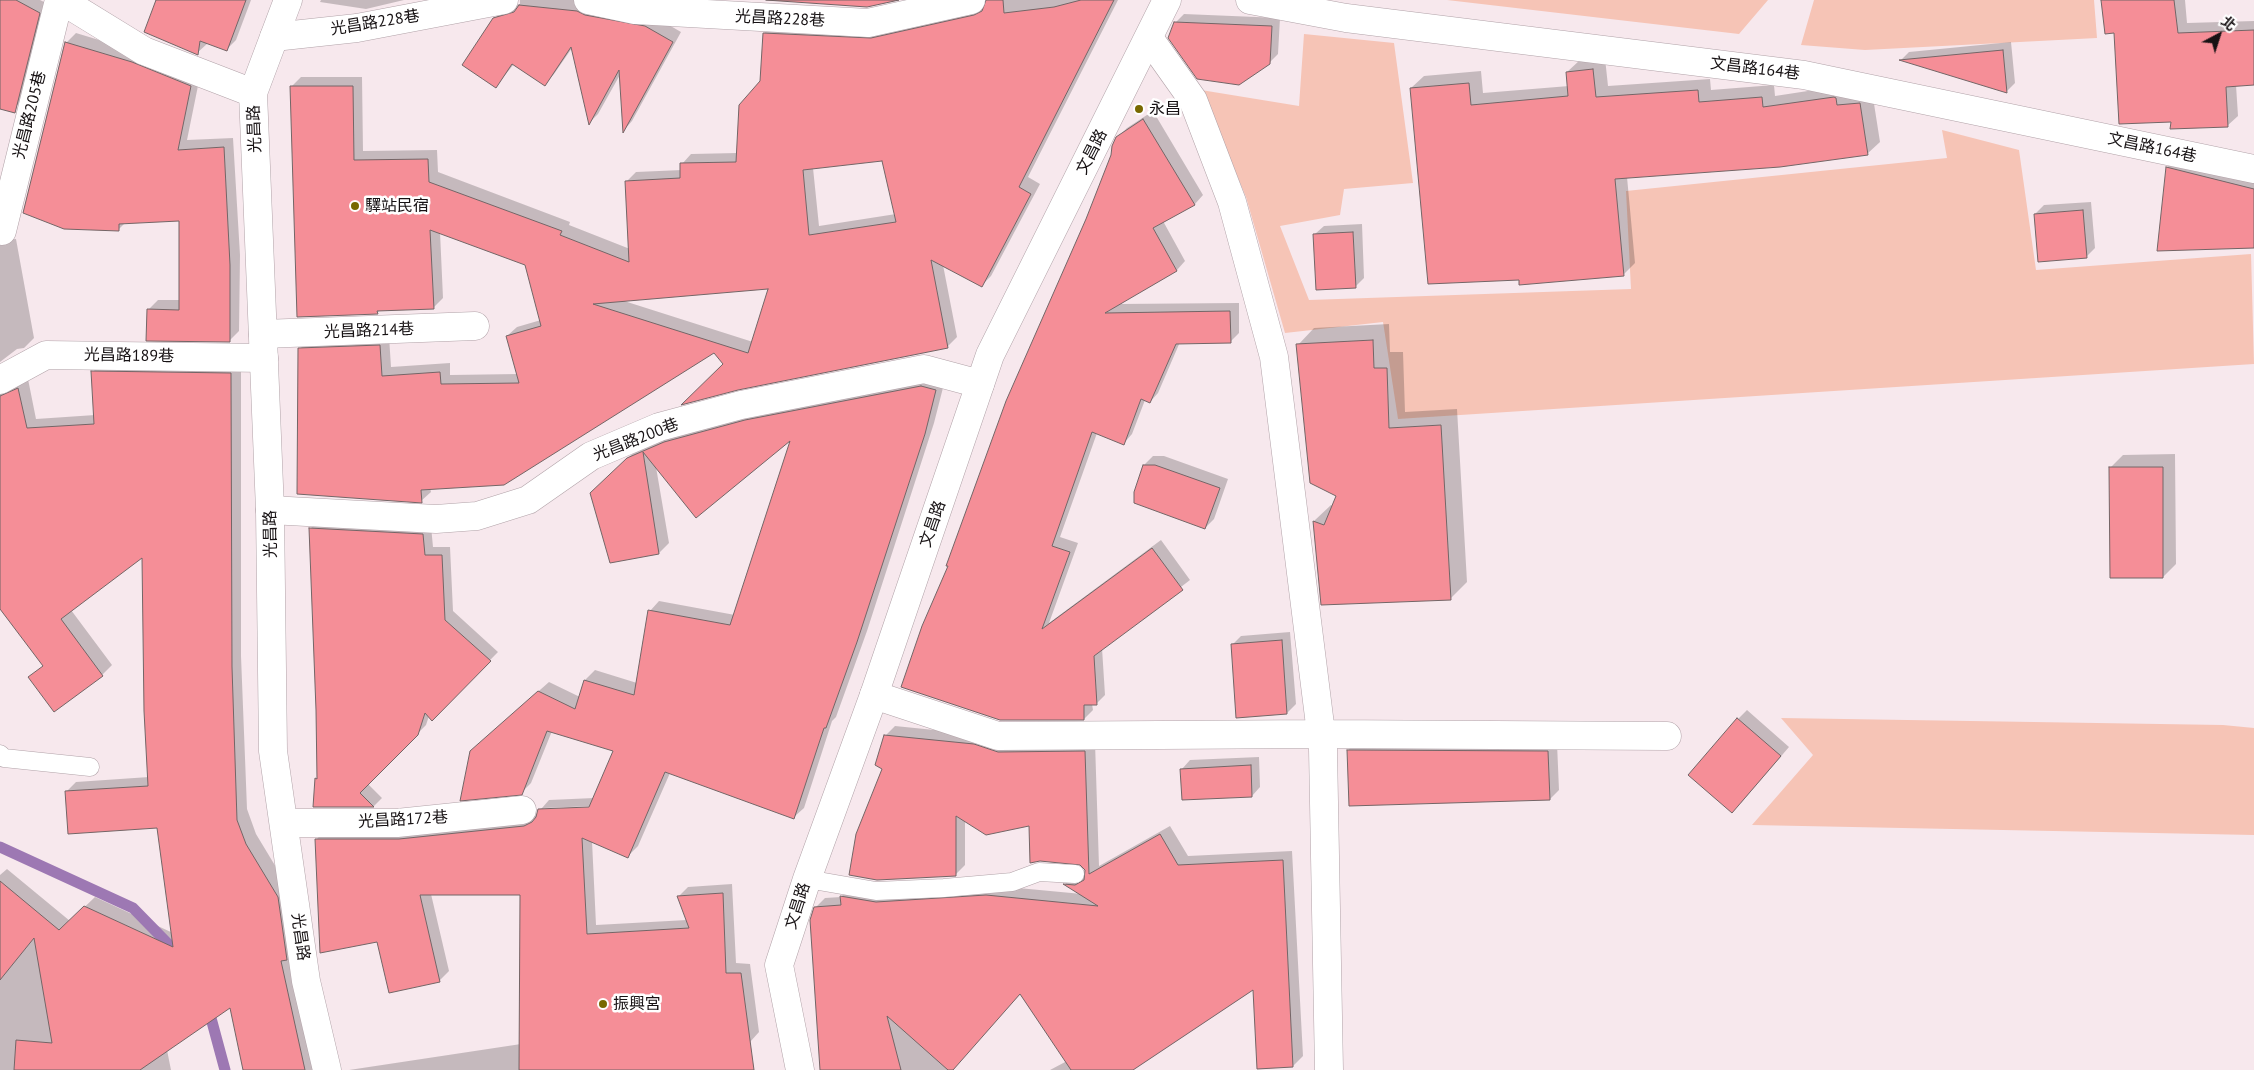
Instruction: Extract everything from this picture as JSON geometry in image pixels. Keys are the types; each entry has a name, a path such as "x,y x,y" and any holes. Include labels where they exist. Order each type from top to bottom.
{"street":[{"name":"光昌路205巷","path":"2,231 60,0 144,50 253,93"},
{"name":"光昌路","path":"288,0 253,93 270,510 273,751 306,982 328,1070"},
{"name":"光昌路228巷","path":"274,37 357,28 504,0"},
{"name":"光昌路228巷","path":"588,0 635,10 868,23 971,0"},
{"name":"文昌路","path":"800,1070 779,965 807,879 874,695 990,355 1167,0"},
{"name":"文昌路164巷","path":"1250,0 1346,18 1804,75 2254,169"},
{"path":"1149,38 1193,100 1232,202 1274,357 1321,734 1329,1070"},
{"name":"光昌路214巷","path":"264,346 475,326"},
{"name":"光昌路189巷","path":"0,380 46,356 264,346"},
{"name":"光昌路200巷","path":"270,510 436,519 477,516 528,500 600,452 659,427 732,408 924,369 980,384"},
{"path":"874,695 998,736 1321,734 1666,736"},
{"name":"光昌路172巷","path":"284,823 397,822 522,810"}],"lane":[{"path":"0,754 4,758 90,767"},
{"path":"807,879 876,891 1012,882 1039,872 1075,874"}],"shaded area":[{"path":"1447,0 1768,0 1739,34"},
{"path":"1814,0 2094,0 2097,38 1865,50 1801,45"},
{"path":"1304,34 1394,43 1413,183 1344,189 1340,215 1280,226 1309,300 1631,289 1626,191 1947,158 1942,130 2019,150 2036,270 2251,254 2254,364 1398,419 1383,322 1285,333 1246,197 1201,90 1299,106"},
{"path":"1781,718 2223,725 2254,728 2254,835 1752,825 1813,755"}],"building":[{"path":"0,0 16,0 40,13 15,113 0,109"},
{"path":"156,0 246,0 227,51 200,41 198,55 144,32"},
{"path":"766,0 899,0 867,7"},
{"path":"986,0 1003,0 1004,13 1054,7 1081,0 1114,0 1019,187 1031,194 982,287 931,260 948,348 738,390 681,405 723,364 714,353 504,485 421,490 422,503 297,494 298,348 380,345 382,376 440,372 441,384 519,383 506,336 541,326 525,265 430,230 434,309 377,311 378,314 297,317 290,86 353,86 354,160 428,159 429,182 562,231 560,235 629,262 625,181 680,178 680,163 736,162 739,105 760,81 763,33 871,38 974,15 982,11","holes":["882,161 896,222 809,235 803,170","768,289 748,353 593,304"]},
{"path":"2101,0 2174,0 2178,33 2254,30 2254,85 2226,87 2228,127 2170,129 2171,122 2119,124 2114,33 2105,34"},
{"path":"519,5 577,11 585,15 645,26 673,42 623,133 619,70 589,125 571,47 545,86 512,64 496,88 462,65 493,18 514,12"},
{"path":"1174,22 1272,26 1270,64 1239,85 1197,79 1168,38"},
{"path":"65,42 132,62 191,86 178,150 224,147 230,265 230,342 146,341 147,309 179,310 179,221 119,224 119,231 64,229 23,213"},
{"path":"2003,50 2007,93 1899,60"},
{"path":"1593,69 1596,97 1698,90 1699,102 1762,97 1763,107 1834,97 1836,98 1837,105 1860,103 1868,155 1780,167 1615,179 1624,276 1519,285 1519,280 1428,284 1410,88 1469,83 1471,105 1568,96 1566,72"},
{"path":"1143,119 1195,205 1153,228 1177,271 1105,313 1230,311 1231,343 1176,344 1150,403 1141,399 1124,445 1092,432 1052,546 1070,552 1042,629 1152,548 1183,590 1094,656 1097,705 1084,705 1084,720 1000,720 901,687 922,626 948,566 946,566 1006,401 1086,219 1111,155 1112,146 1116,137"},
{"path":"2166,167 2254,189 2254,248 2157,251"},
{"path":"2083,210 2087,258 2038,262 2034,214"},
{"path":"1353,232 1356,288 1316,290 1313,234"},
{"path":"1373,340 1374,368 1387,368 1389,428 1441,425 1451,600 1321,605 1313,521 1324,525 1336,496 1310,483 1296,344"},
{"path":"91,371 231,373 232,667 237,820 246,844 278,897 287,960 281,961 305,1070 243,1070 230,1008 140,1070 14,1070 16,1040 52,1043 34,938 0,980 0,881 59,930 84,906 173,947 157,828 68,834 65,791 148,786 144,711 142,558 61,619 103,676 54,712 28,677 43,666 0,609 0,396 18,388 27,428 94,424"},
{"path":"921,386 936,390 925,434 857,642 826,728 824,728 794,819 665,772 628,858 582,838 587,934 689,928 677,896 723,893 726,973 741,973 754,1070 519,1070 520,895 420,895 440,982 389,993 377,942 320,953 315,839 399,839 524,826 532,822 536,817 538,809 589,807 613,751 547,731 522,795 460,801 470,751 538,691 575,709 584,680 634,695 648,610 730,625 790,441 696,518 643,452 659,554 610,563 590,493 627,458 664,442 745,420"},
{"path":"1143,465 1155,465 1220,488 1205,529 1134,503 1134,492"},
{"path":"2109,467 2163,467 2163,578 2110,578"},
{"path":"309,528 423,534 425,555 442,555 445,620 491,661 432,721 425,713 418,735 360,793 374,807 313,807 315,778 317,779"},
{"path":"1282,640 1287,714 1236,718 1231,644"},
{"path":"1737,718 1781,756 1732,813 1688,775"},
{"path":"884,735 974,744 998,752 1085,751 1089,874 1160,834 1178,865 1283,860 1293,1067 1257,1069 1253,990 1133,1070 1071,1070 1020,994 953,1070 948,1070 887,1016 901,1070 820,1070 810,920 814,907 841,905 840,896 876,902 986,895 1098,906 1063,884 1075,885 1084,880 1085,870 1080,865 1040,861 1030,863 1029,826 986,835 956,816 956,876 877,880 849,875 856,834 882,769 875,765"},
{"path":"1347,750 1548,751 1550,800 1349,806"},
{"path":"1251,765 1252,797 1182,800 1180,769"}],"waterway":[{"path":"0,847 133,908 181,957"},
{"path":"208,1007 225,1070"}],"place":[{"name":"永昌","path":"1139,109"},
{"name":"驛站民宿","path":"355,206"},
{"name":"振興宮","path":"603,1004"}]}
